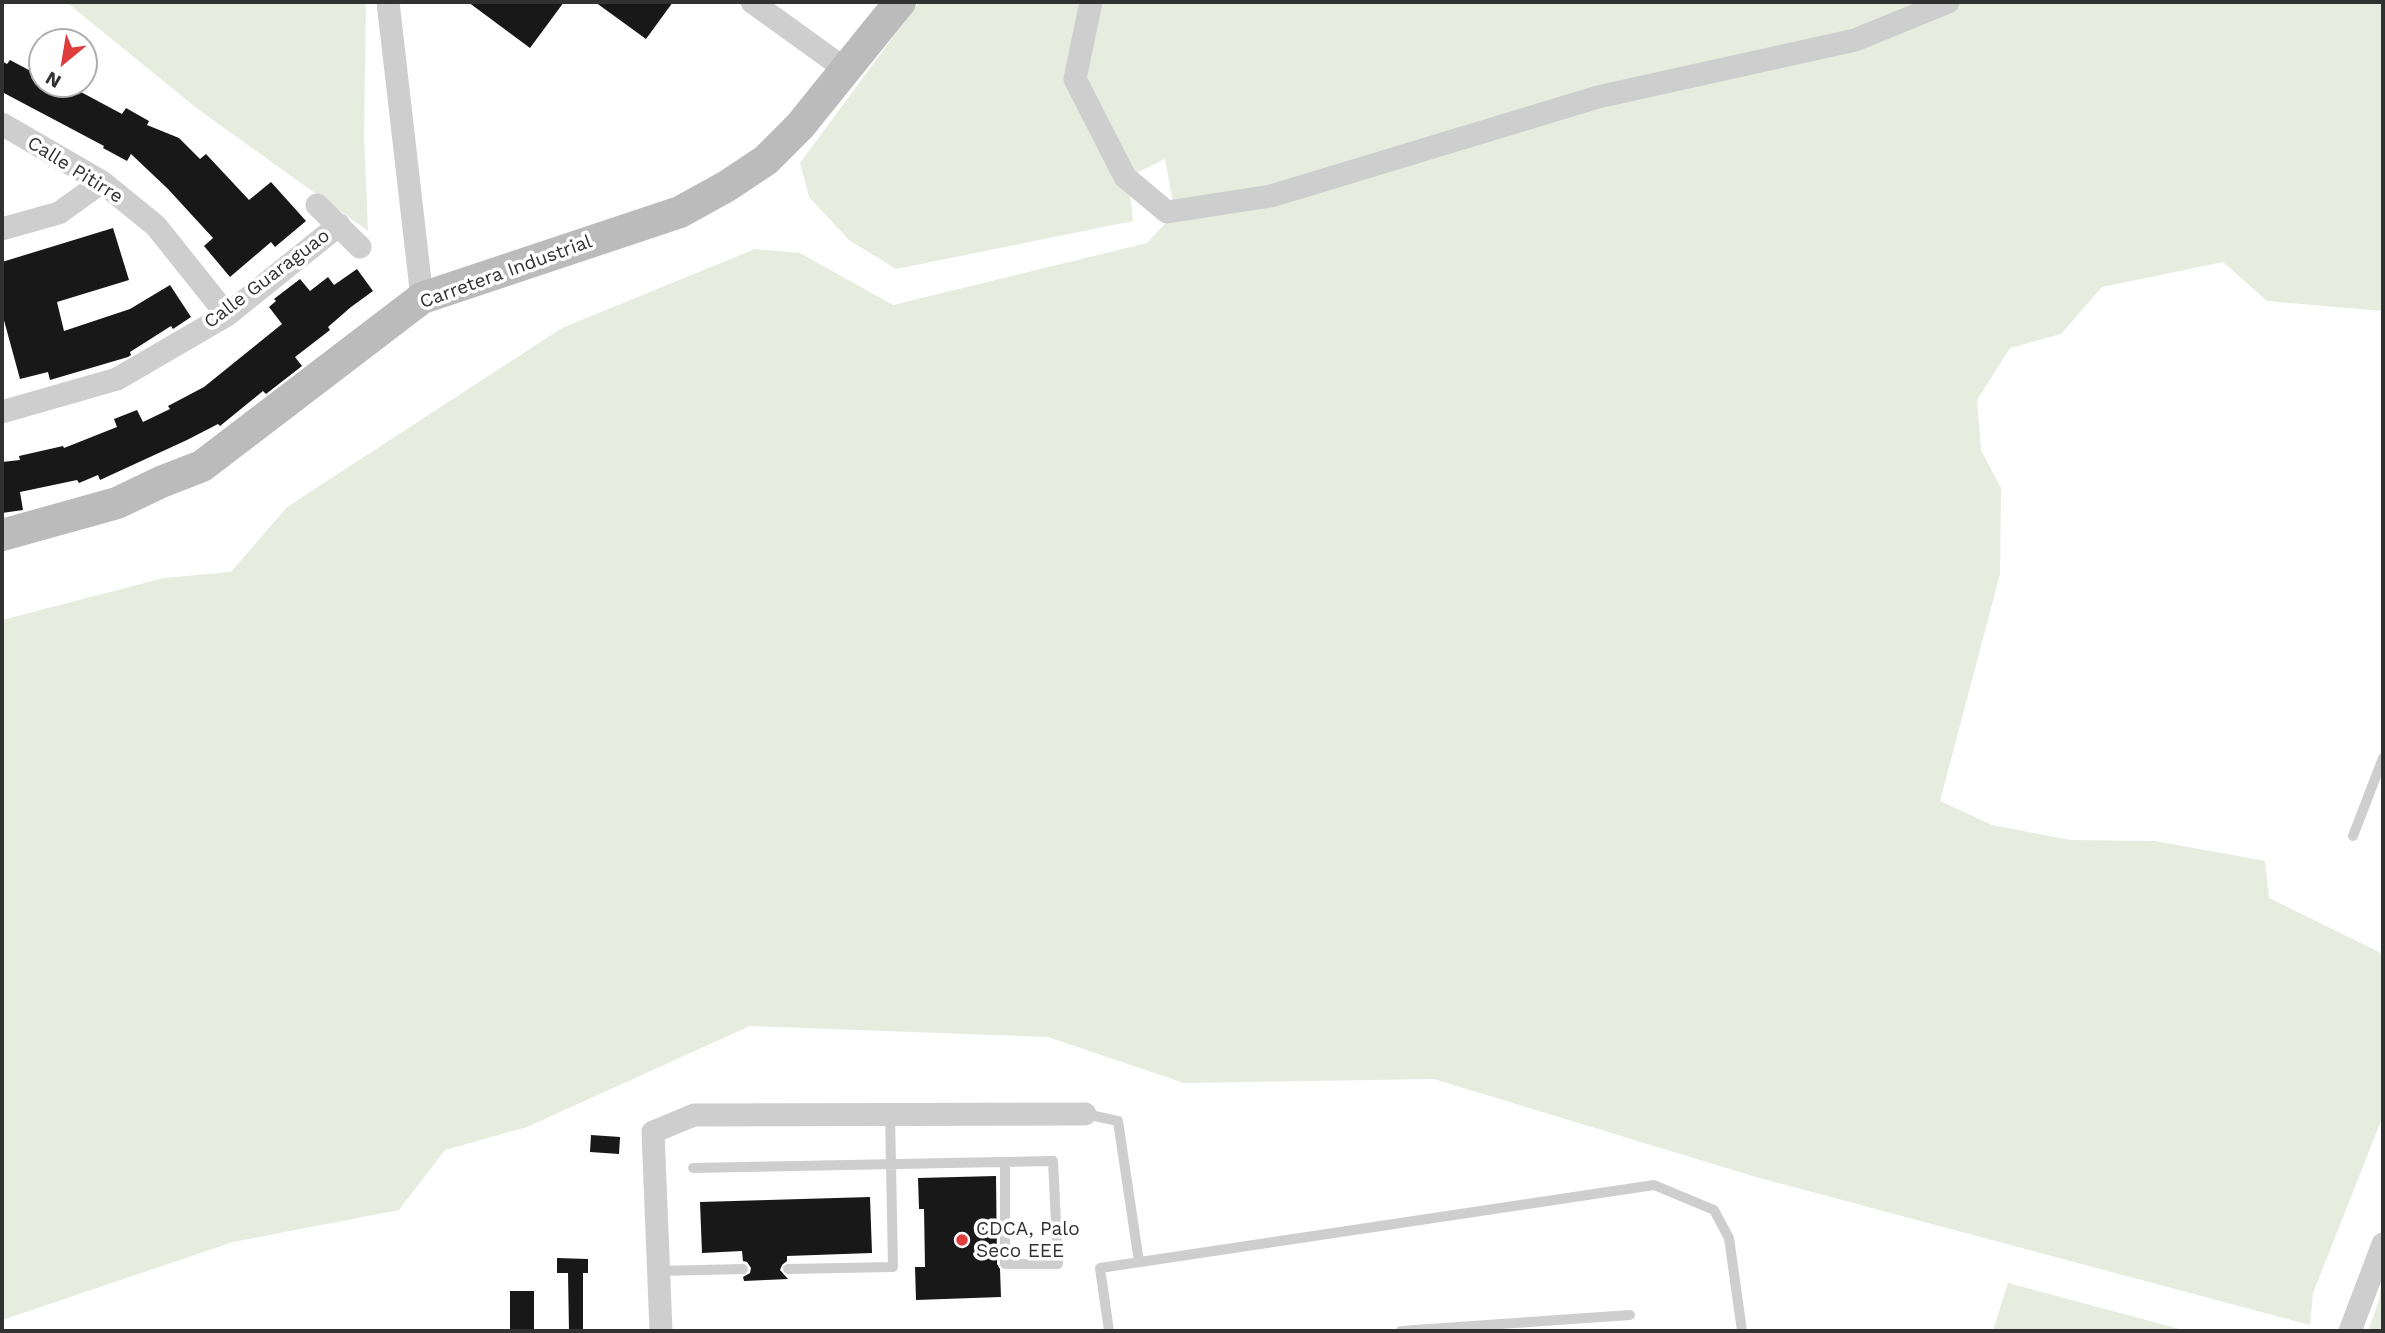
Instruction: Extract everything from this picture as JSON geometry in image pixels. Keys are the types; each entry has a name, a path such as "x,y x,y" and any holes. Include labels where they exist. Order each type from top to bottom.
{"street":[{"path":"388,2 422,298"},
{"path":"752,2 845,69"},
{"name":"Carretera Industrial","path":"2,535 117,503 202,466 422,298 680,212 727,186 766,160 800,126 900,2"},
{"path":"1091,2 1075,79 1125,177 1167,212 1271,196 1598,97 1855,40 1948,2"},
{"name":"Calle Pitirre","path":"2,124 102,182 156,226 227,315"},
{"path":"2,229 60,213 102,182"},
{"path":"317,205 360,247"},
{"name":"Calle Guaraguao","path":"2,412 117,379 227,315 339,225"},
{"path":"661,1331 653,1132 694,1115 1085,1114"},
{"path":"2350,1331 2383,1244"}],"lane":[{"path":"2353,836 2383,758"},
{"path":"788,1269 893,1267 890,1114"},
{"path":"1085,1114 1118,1121 1139,1262"},
{"path":"693,1168 1053,1161 1058,1264 1006,1264 1005,1162"},
{"path":"1109,1331 1100,1268 1654,1185 1714,1210 1729,1238 1742,1331"},
{"path":"659,1271 743,1269"},
{"path":"1401,1331 1630,1315"}],"shaded area":[{"path":"66,2 366,2 364,134 368,231 199,110"},
{"path":"919,2 2383,2 2383,311 2267,301 2223,262 2102,287 2061,334 2010,348 1977,400 1981,450 2001,488 2000,574 1940,801 1992,825 2071,840 2155,841 2265,861 2269,898 2383,954 2383,1116 2313,1293 2310,1325 1756,1177 1434,1079 1184,1083 1048,1037 750,1026 527,1127 445,1150 399,1210 233,1242 2,1320 2,620 164,578 231,572 287,507 562,328 755,249 800,253 893,305 1147,243 1175,213 1165,159 1128,177 1133,221 896,269 849,240 809,197 800,163"},
{"path":"2383,1273 2383,1331 2368,1331 2379,1300"},
{"path":"2008,1283 2187,1331 1993,1331"}],"building":[{"path":"468,2 564,2 530,48"},
{"path":"595,2 673,2 646,39"},
{"path":"10,60 28,70 28,98 92,98 122,114 126,108 149,121 147,125 179,138 200,159 206,154 249,200 271,182 306,221 275,247 271,242 230,277 204,246 213,238 131,154 127,161 2,92 2,61 7,64"},
{"path":"113,228 129,280 57,302 64,331 130,309 170,285 191,317 173,329 171,326 130,352 128,357 50,380 48,372 20,379 2,313 2,262"},
{"path":"357,269 373,291 295,357 302,366 266,394 263,391 220,426 218,424 100,480 98,475 79,483 77,480 20,492 23,510 2,513 2,462 20,460 19,456 63,446 64,448 117,427 114,419 137,410 143,422 170,409 168,406 204,387 282,324 269,307 276,301 274,299 300,279 310,291 328,277 334,285"},
{"path":"591,1135 620,1137 619,1154 590,1152"},
{"name":"CDCA, Palo Seco EEE","path":"996,1176 997,1264 1000,1269 1001,1297 916,1300 915,1267 925,1267 924,1209 919,1209 918,1178"},
{"path":"870,1197 872,1253 787,1256 787,1261 780,1270 788,1279 744,1281 743,1277 750,1273 751,1268 743,1261 742,1251 702,1253 700,1202"},
{"path":"557,1258 588,1259 588,1273 583,1273 583,1331 569,1331 568,1273 557,1273"},
{"path":"510,1291 534,1291 534,1331 510,1331"}],"place":[{"name":"CDCA, Palo Seco EEE","path":"962,1240"}]}
